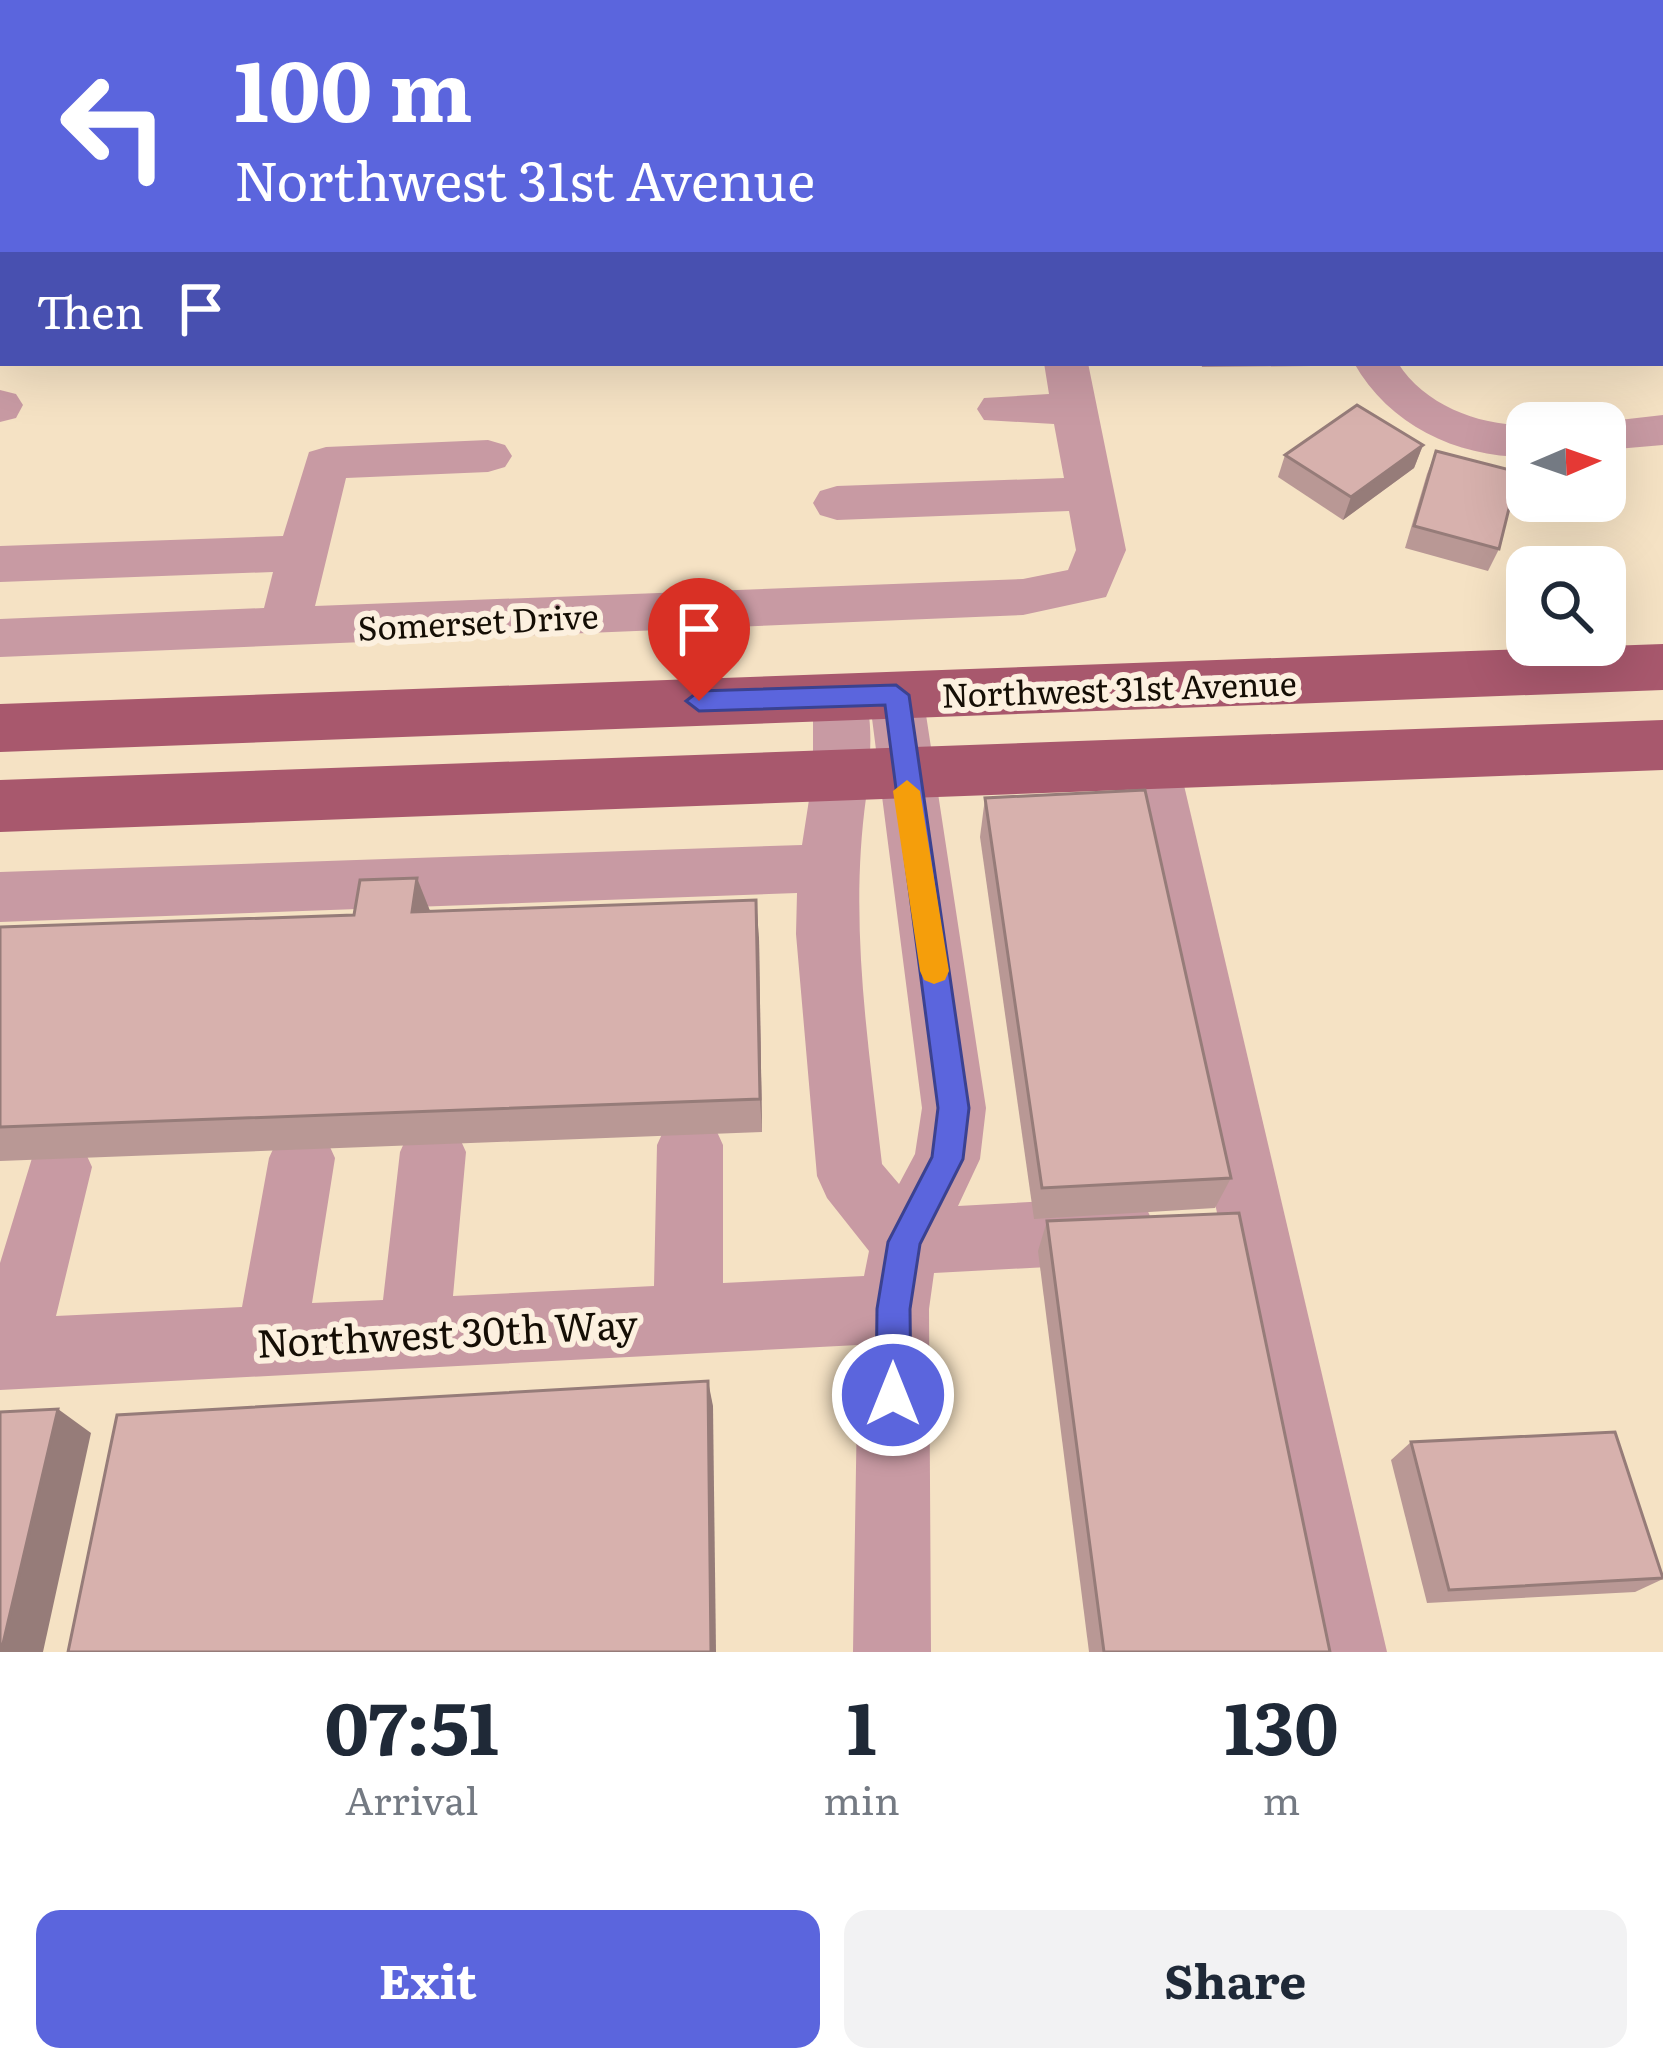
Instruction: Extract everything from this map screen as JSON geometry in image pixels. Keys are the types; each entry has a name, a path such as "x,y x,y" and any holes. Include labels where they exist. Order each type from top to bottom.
{"main road":[{"name":"Northwest 31st Avenue","path":"0,728 1663,667"},
{"path":"0,806 1663,745"}],"street":[{"path":"1377,366 1381,375 1431,420 1506,442"},
{"path":"1000,409 1070,386"},
{"name":"Somerset Drive","path":"0,638 1023,597 1088,584 1101,550 1070,386"},
{"path":"1626,433 1663,430"},
{"path":"284,628 326,463 488,456"},
{"path":"837,503 1091,494"},
{"path":"0,564 302,553"},
{"path":"868,695 872,774 954,1108 947,1159 899,1276 892,1652"},
{"path":"1151,764 1348,1652"},
{"path":"872,774 827,868 832,1007 850,1176 899,1276"},
{"path":"0,897 827,868"},
{"path":"688,1319 690,1145"},
{"path":"414,1333 434,1152"},
{"path":"271,1340 302,1158"},
{"path":"5,1354 59,1167"},
{"name":"Northwest 30th Way","path":"5,1354 688,1319 899,1276 1252,1223"}],"building":[{"path":"1357,405 1423,445 1351,497 1285,455"},
{"path":"1436,451 1506,469 1506,521 1499,549 1414,526"},
{"path":"1145,790 1231,1178 1042,1188 985,798"},
{"path":"417,878 412,912 756,900 760,1099 0,1127 0,927 354,915 360,880"},
{"path":"1239,1213 1330,1652 1104,1652 1047,1221"},
{"path":"708,1381 711,1652 68,1652 117,1415"},
{"path":"58,1409 1,1652 0,1652 0,1412"},
{"path":"1615,1432 1663,1578 1449,1590 1411,1442"}],"slow traffic":[{"path":"907,791 934,971"}],"route":[{"path":"699,701 896,695 954,1108 947,1159 904,1242 894,1309 893,1395"}]}
